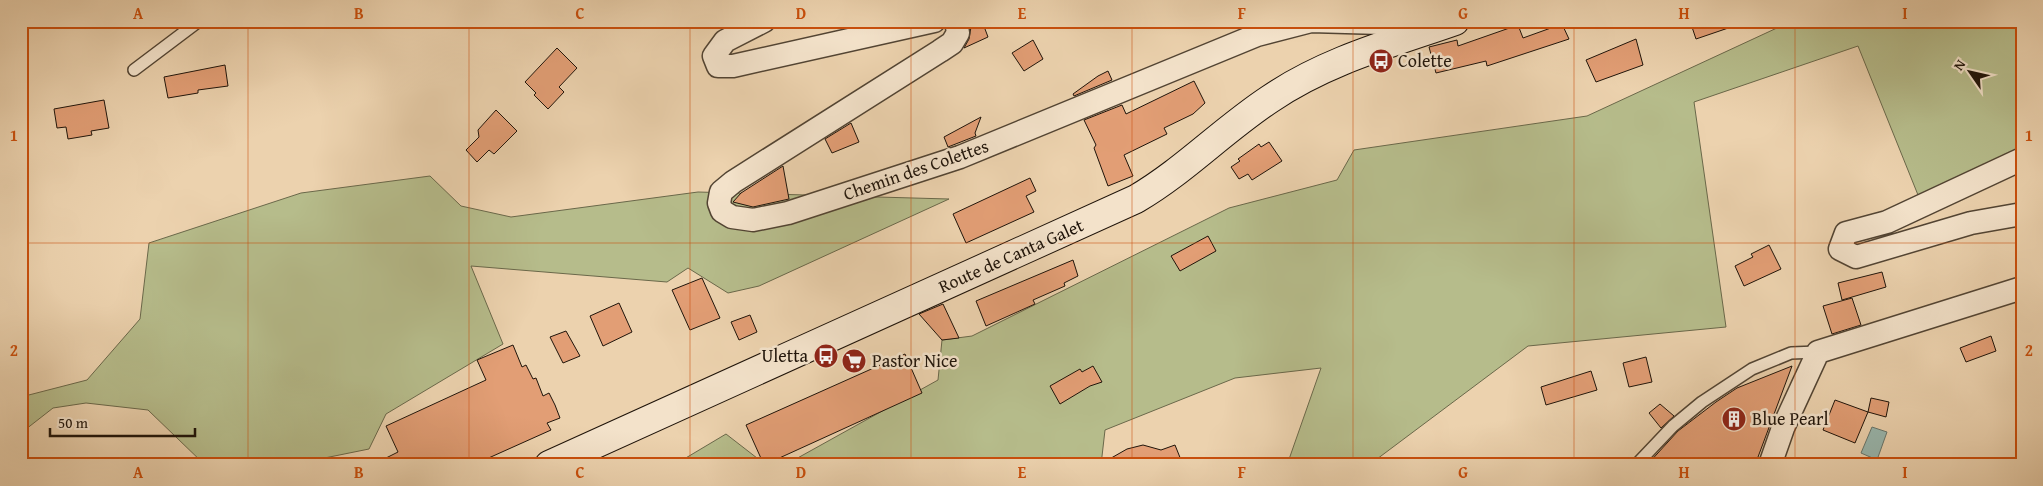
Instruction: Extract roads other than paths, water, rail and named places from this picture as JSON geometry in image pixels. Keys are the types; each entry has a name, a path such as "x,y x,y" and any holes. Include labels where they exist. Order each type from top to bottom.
{"main road":[{"name":"Route de Canta Galet","path":"549,465 1136,199 1161,184 1269,99 1302,78 1346,60 1455,21"}],"street":[{"path":"764,21 725,41 714,56 718,66 733,66 934,21"},
{"name":"Chemin des Colettes","path":"956,21 958,33 952,43 733,182 721,192 719,203 722,211 732,217 753,220 788,213 960,158 1257,35 1311,22 1381,23 1392,25 1400,30 1403,40"},
{"path":"2022,159 1887,222 1846,233 1840,249 1856,257 1971,223 2022,214"},
{"path":"1770,465 1783,428 1818,352 2022,288"}],"lane":[{"path":"134,70 199,21"},
{"path":"1636,465 1673,426 1702,402 1752,369 1791,353 1818,352"}],"water":[{"path":"1872,427 1887,432 1877,460 1861,453"}],"place":[{"name":"Colette","path":"1381,61"},
{"name":"Uletta","path":"826,356"},
{"name":"Pastor Nice","path":"854,361"},
{"name":"Blue Pearl","path":"1734,419"}]}
